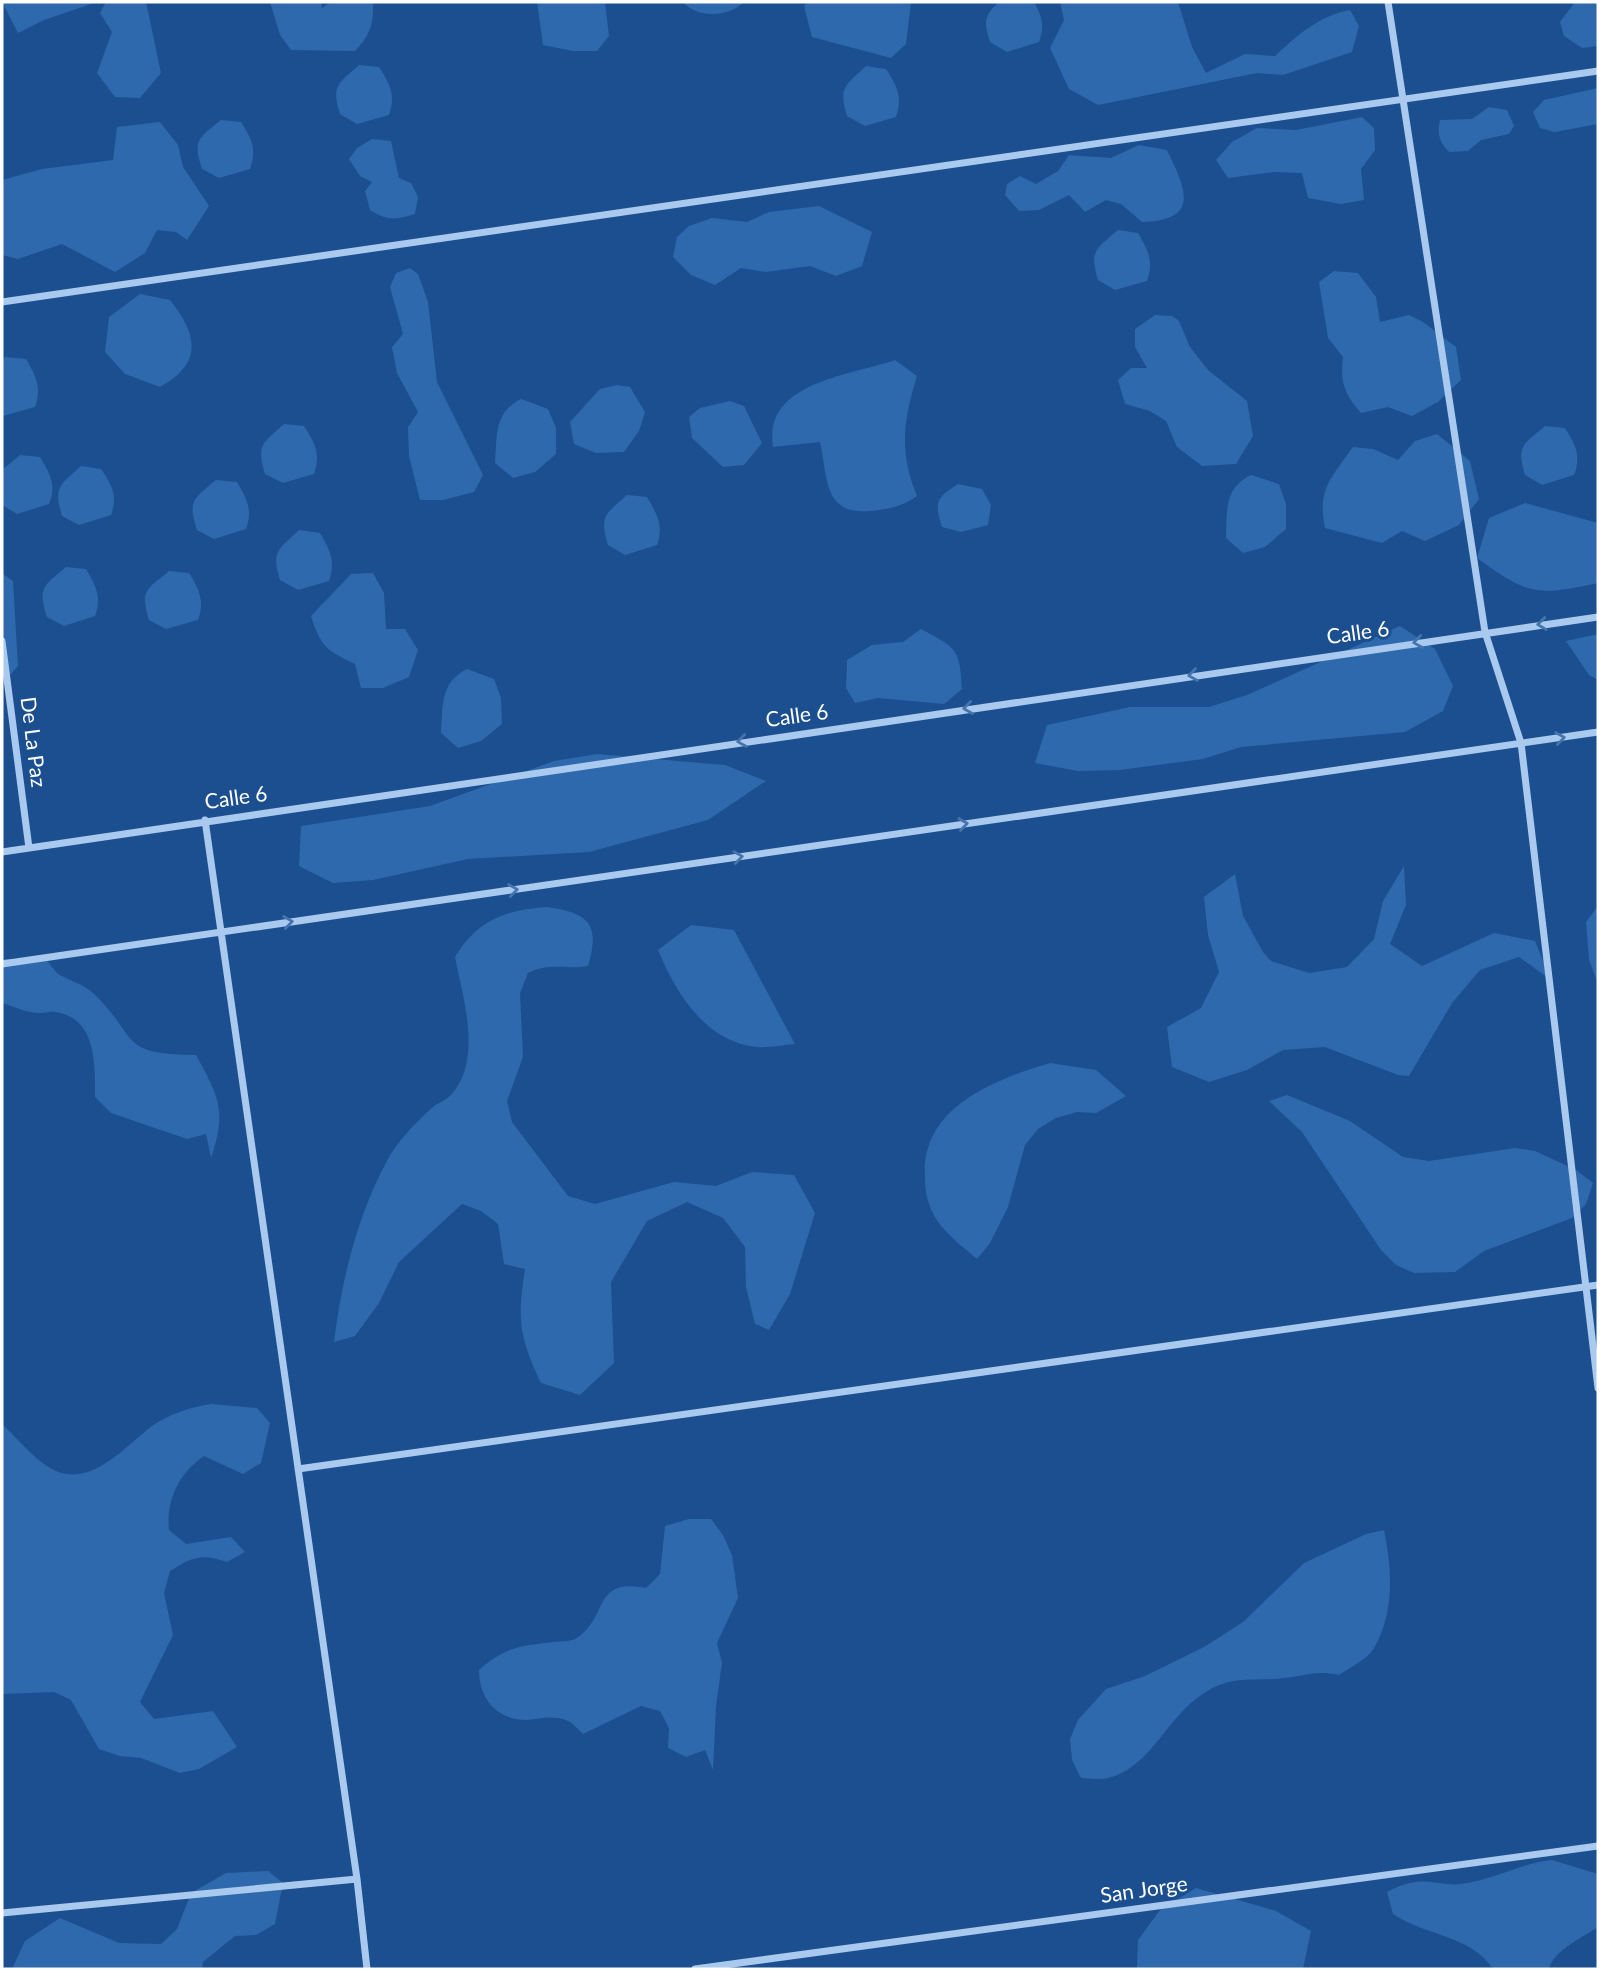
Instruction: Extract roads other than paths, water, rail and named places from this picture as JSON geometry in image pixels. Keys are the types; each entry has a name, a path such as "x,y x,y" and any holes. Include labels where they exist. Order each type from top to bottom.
{"street":[{"path":"1388,2 1485,632 1521,743 1598,1388"},
{"path":"2,302 1402,97 1598,71"},
{"name":"Calle 6","path":"2,852 1598,617"},
{"name":"De La Paz","path":"2,640 29,848"},
{"path":"2,964 1598,733"},
{"path":"205,821 368,1969"},
{"path":"298,1469 1598,1285"},
{"name":"San Jorge","path":"695,1969 1598,1846"},
{"path":"2,1913 357,1878"}]}
